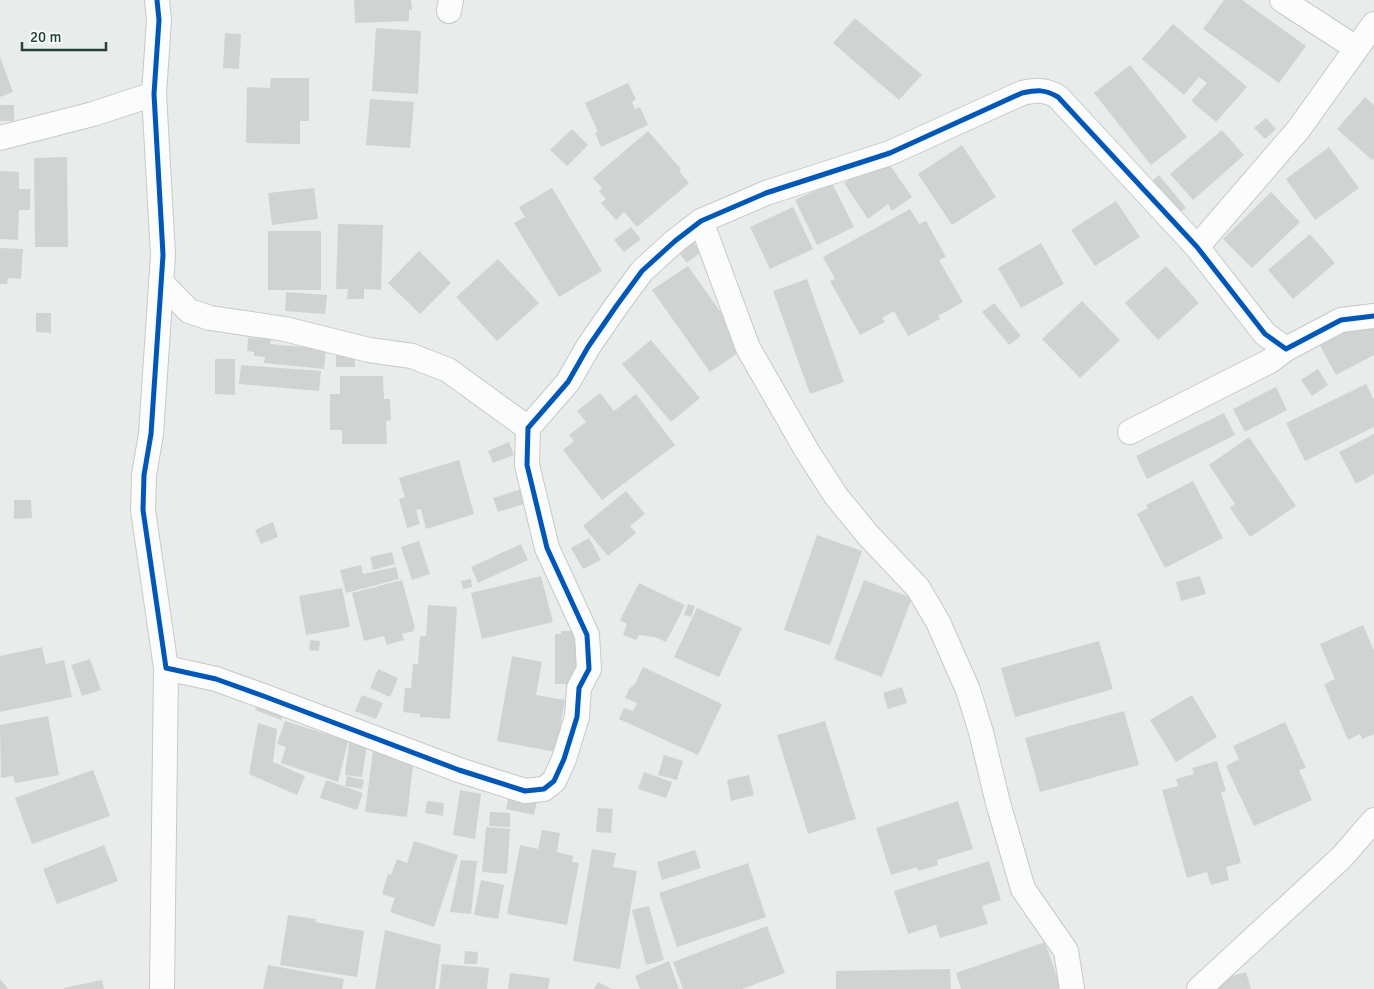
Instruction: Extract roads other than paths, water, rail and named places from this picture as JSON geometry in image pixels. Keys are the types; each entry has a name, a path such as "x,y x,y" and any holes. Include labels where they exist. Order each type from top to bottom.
{"street":[{"path":"157,0 159,20 154,94 163,255 151,434 144,475 142,510 166,668 162,989"},
{"path":"1282,0 1356,48"},
{"path":"1197,247 1298,130 1374,24"},
{"path":"166,668 216,679 459,770 524,791 544,790 554,781 564,759 577,717 579,688 589,669 588,635 546,548 527,465 528,428 568,382 588,348 642,271 675,241 701,221 766,193 890,153 1022,93 1040,89 1058,96 1197,247 1265,334 1286,349"},
{"path":"0,138 93,114 154,94"},
{"path":"701,221 748,348 807,451 836,496 868,535 918,588 938,622 968,690 1023,889 1066,951 1072,989"},
{"path":"161,282 189,311 210,318 285,329 368,350 412,356 448,370 528,428"},
{"path":"1130,432 1270,361 1286,349 1341,320 1374,316"},
{"path":"1199,989 1342,857 1374,820"}]}
